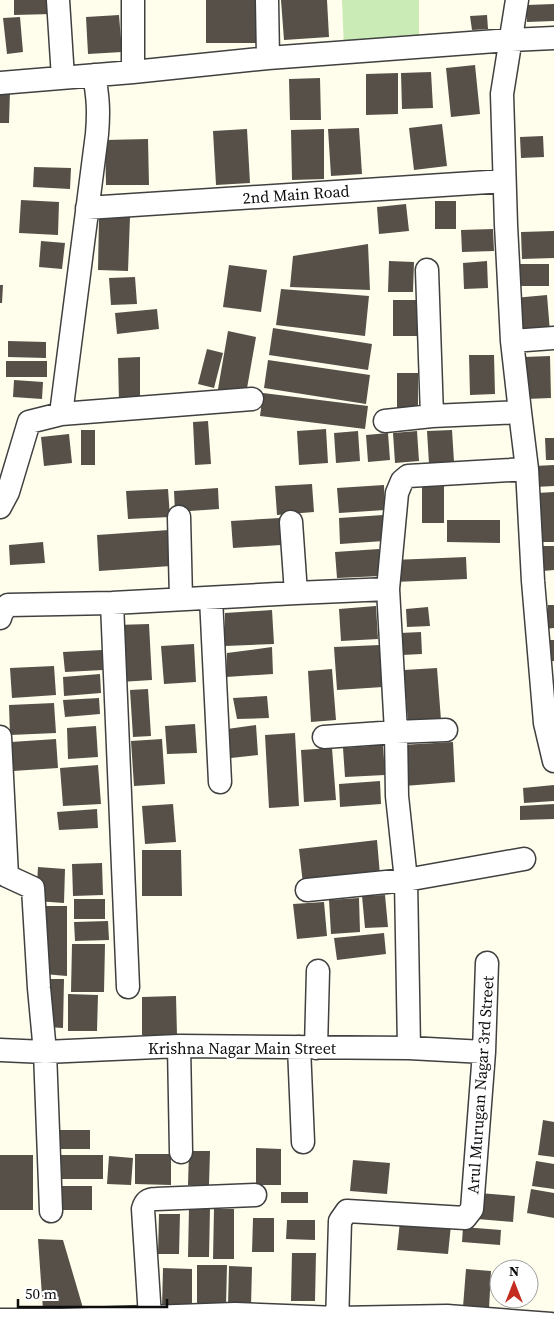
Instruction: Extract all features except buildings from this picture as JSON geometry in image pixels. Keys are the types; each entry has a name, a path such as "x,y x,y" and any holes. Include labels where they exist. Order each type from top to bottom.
{"street":[{"path":"58,0 63,78"},
{"path":"133,0 134,72"},
{"path":"267,0 268,58"},
{"path":"518,0 502,94 506,225 512,341 527,469 533,581 544,714 554,761"},
{"path":"0,83 268,58 554,38"},
{"path":"61,414 99,112 94,75"},
{"name":"2nd Main Road","path":"88,208 504,181"},
{"path":"427,270 432,416"},
{"path":"512,341 554,338"},
{"path":"0,506 8,492 29,422 61,414 252,399"},
{"path":"385,421 432,416 520,412"},
{"path":"409,1048 406,880 397,796 396,732 388,589 396,492 402,481 408,476 527,469"},
{"path":"178,517 181,599"},
{"path":"291,522 296,593"},
{"path":"0,618 2,612 8,606 112,603 388,589"},
{"path":"211,598 220,782"},
{"path":"112,603 128,987"},
{"path":"324,737 446,730"},
{"path":"0,737 2,809 7,876 33,888 45,1052 51,1212"},
{"path":"307,890 406,880 524,859"},
{"name":"Arul Murugan Nagar 3rd Street","path":"337,1321 340,1221 347,1212 465,1218 472,1209 484,1052 487,963"},
{"path":"303,1142 307,1048 318,972"},
{"path":"178,1046 181,1152"},
{"name":"Krishna Nagar Main Street","path":"0,1050 45,1052 178,1046 409,1048 484,1052"},
{"path":"150,1317 144,1204 149,1199 254,1195"},
{"path":"0,1320 61,1322 150,1317 337,1321 447,1316 552,1323"}],"green space":[{"path":"342,0 419,0 419,43 344,49"}]}
